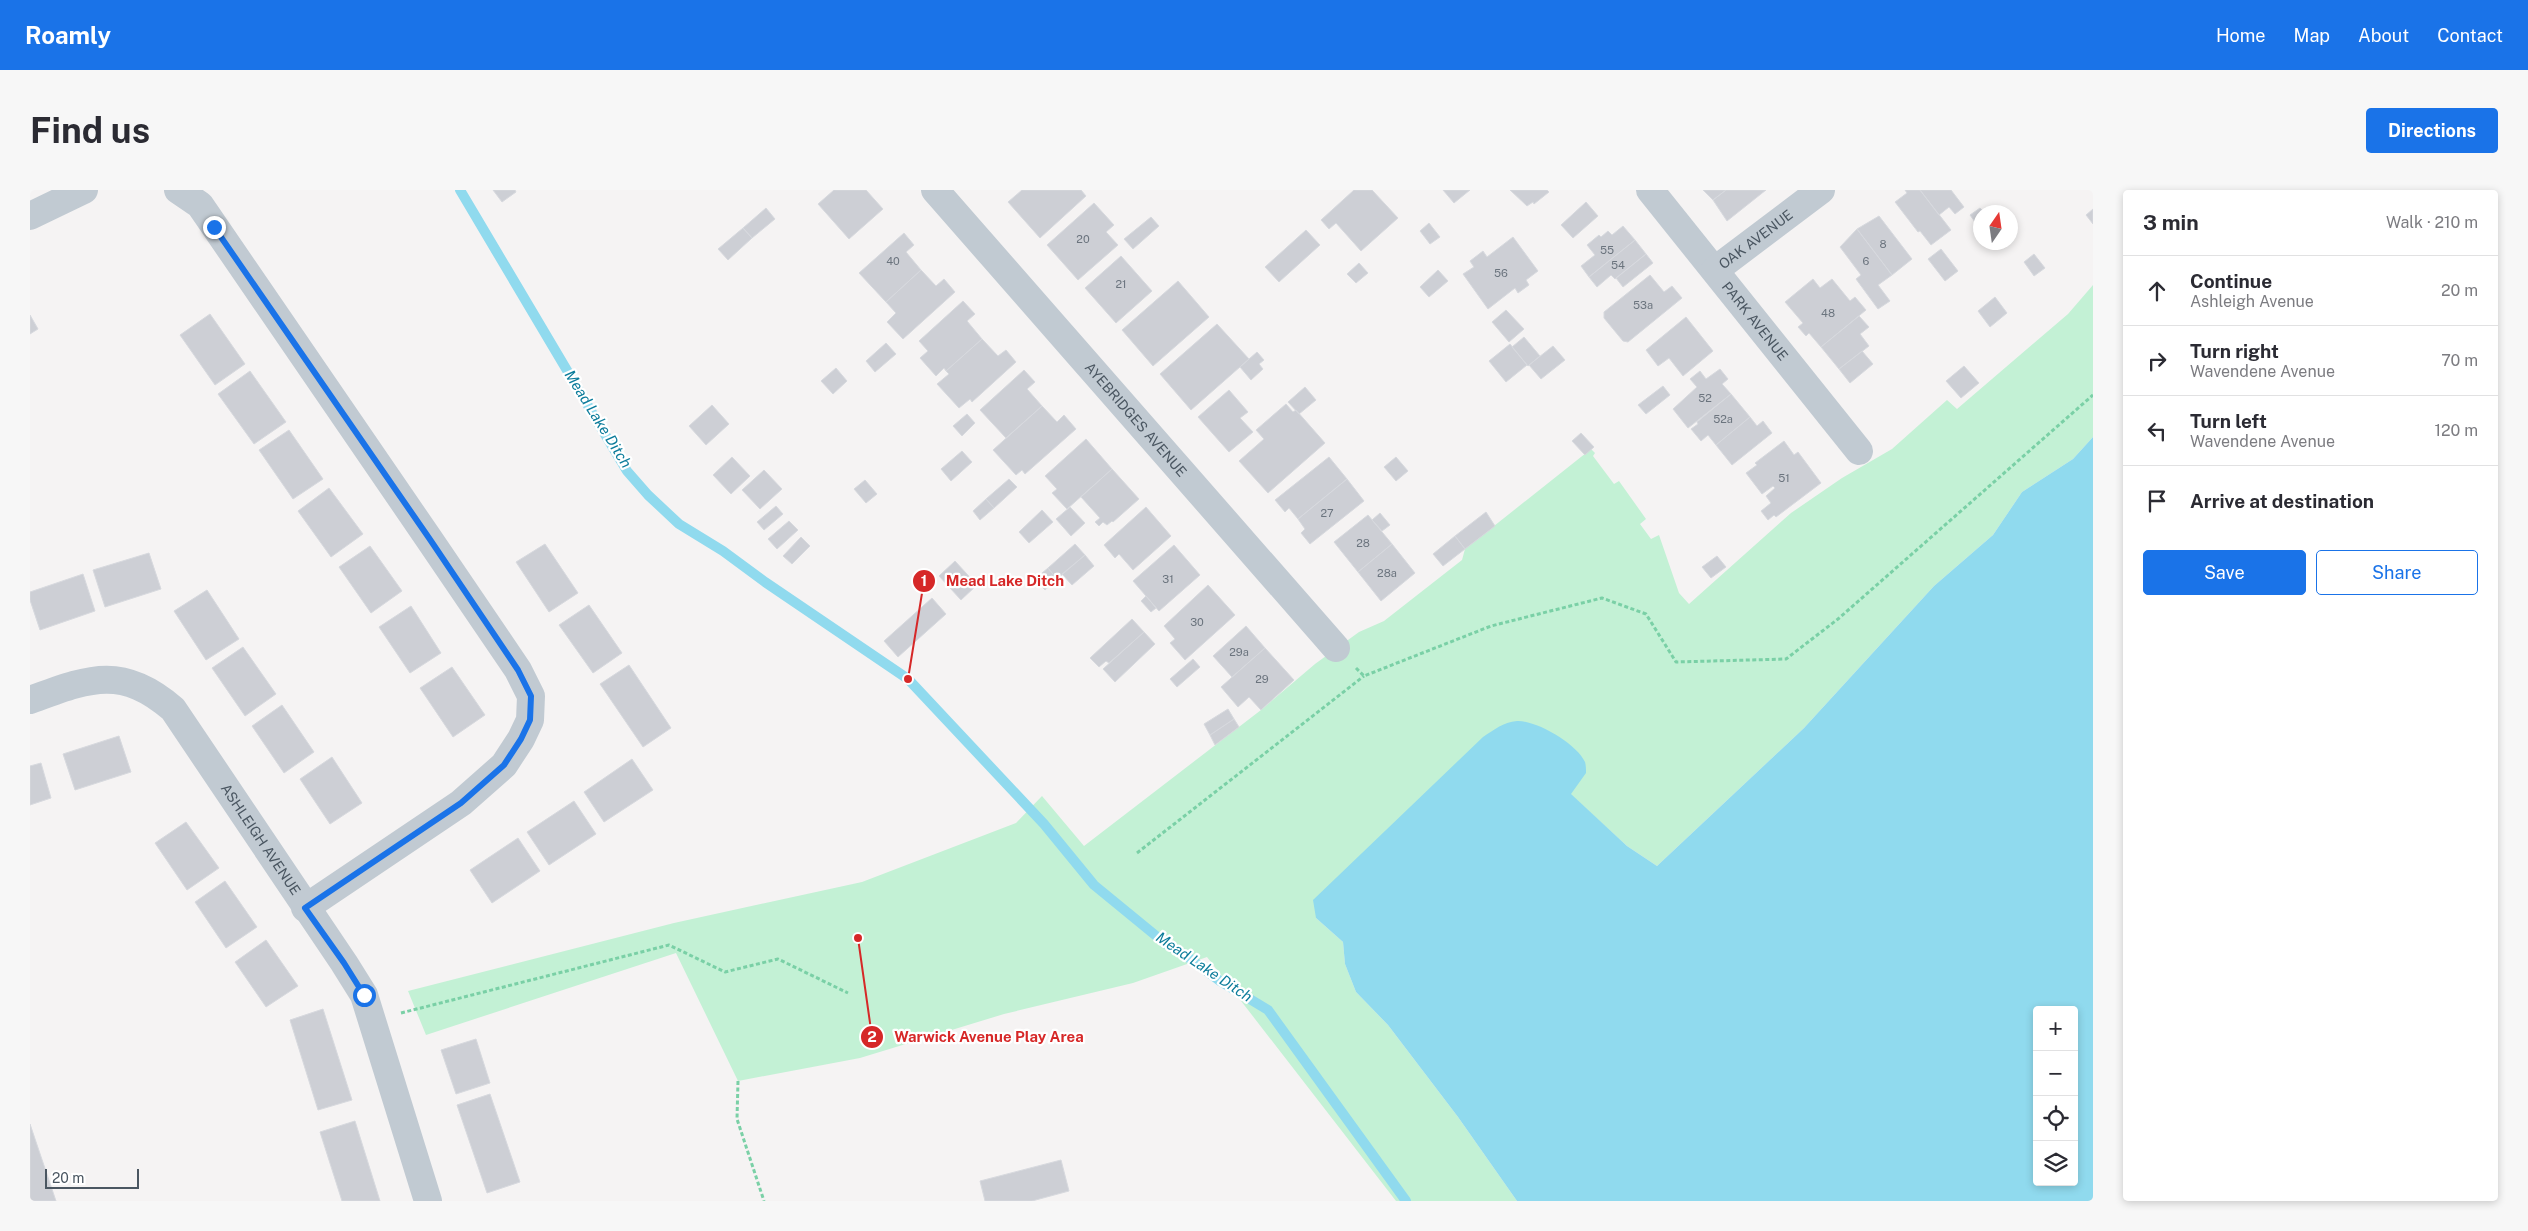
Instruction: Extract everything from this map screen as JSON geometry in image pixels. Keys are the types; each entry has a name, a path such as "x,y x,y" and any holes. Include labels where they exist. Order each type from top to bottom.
{"street":[{"path":"30,216 84,190"},
{"path":"178,190 200,204 518,670 531,696 530,720 521,739 504,765 461,803 305,908"},
{"name":"AYEBRIDGES AVENUE","path":"934,190 1336,648"},
{"name":"PARK AVENUE","path":"1650,190 1716,270 1859,451"},
{"name":"OAK AVENUE","path":"1716,270 1821,190"},
{"name":"ASHLEIGH AVENUE","path":"30,700 102,678 130,683 154,693 173,709 364,995 428,1201"}],"path":[{"path":"1137,853 1364,676 1491,626 1602,598 1646,614 1676,662 1786,658 1838,619 2093,395"},
{"path":"1336,648 1364,676"},
{"path":"371,1021 669,945 725,972 778,960 848,993"},
{"path":"738,1081 737,1119 764,1201"}],"green space":[{"path":"2093,285 2093,437 2073,459 2022,492 1993,535 1934,586 1804,728 1657,866 1627,846 1570,794 1316,918 1343,942 1345,964 1356,992 1388,1025 1458,1117 1517,1201 1396,1201 1207,957 1133,983 1004,1014 860,1058 738,1081 676,953 426,1035 408,991 674,923 862,882 1016,823 1042,796 1084,846 1261,710 1315,664 1359,632 1384,621 1462,560 1465,549 1591,449 1595,453 1593,456 1614,484 1619,481 1646,519 1640,524 1651,539 1659,535 1679,593 1689,604 1791,513 1842,478 1892,449 1947,400 1957,409 2068,314"}],"water":[{"path":"2093,437 2093,1201 1517,1201 1458,1117 1388,1025 1356,992 1345,964 1343,942 1316,918 1313,900 1483,737 1503,725 1517,721 1535,724 1555,734 1581,755 1585,762 1586,773 1571,794 1627,846 1657,866 1804,728 1934,586 1993,535 2022,492 2073,459"}],"building":[{"path":"493,190 515,190 516,192 502,202"},
{"path":"834,190 866,190 883,209 849,239 818,204"},
{"path":"1022,190 1081,190 1086,196 1040,238 1008,202"},
{"path":"1354,190 1372,190 1398,218 1361,251 1336,223 1329,229 1321,220"},
{"path":"1443,190 1470,190 1454,203"},
{"path":"1510,190 1547,190 1549,192 1534,204 1533,202 1527,206"},
{"path":"1703,190 1726,190 1713,200"},
{"path":"1726,190 1766,190 1727,221 1713,200"},
{"path":"1905,190 1920,190 1951,230 1931,245 1920,231 1918,232 1895,202 1907,193"},
{"path":"1920,190 1951,190 1964,207 1955,214 1949,207 1939,215"},
{"path":"1586,202 1598,216 1573,238 1561,225"},
{"path":"1094,203 1114,225 1106,232 1118,245 1078,280 1047,245"},
{"path":"766,208 775,219 752,238 743,228"},
{"path":"2093,209 2093,224 2086,215"},
{"path":"1879,216 1912,259 1892,275 1857,229"},
{"path":"1151,217 1159,226 1133,249 1124,239"},
{"path":"1429,223 1440,237 1430,244 1420,231"},
{"path":"1623,226 1635,240 1589,277 1581,266 1595,255 1587,245 1599,235 1601,237 1608,231 1612,235"},
{"path":"743,228 752,238 728,260 718,249"},
{"path":"1857,229 1892,275 1878,285 1890,301 1878,309 1856,279 1861,275 1840,247"},
{"path":"1306,230 1320,245 1279,282 1265,267"},
{"path":"904,233 914,245 906,252 921,270 886,302 859,273"},
{"path":"1513,237 1538,271 1526,280 1529,285 1518,293 1515,288 1488,309 1463,274 1474,267 1470,261 1483,251 1487,257"},
{"path":"1635,240 1646,254 1615,279 1611,275 1597,287 1589,277"},
{"path":"1941,249 1958,271 1945,281 1928,259"},
{"path":"1646,254 1653,263 1623,287 1616,278"},
{"path":"2034,254 2045,268 2034,276 2024,262"},
{"path":"1121,256 1152,291 1116,323 1085,288"},
{"path":"1359,263 1368,273 1356,283 1347,274"},
{"path":"921,270 936,286 944,279 955,292 903,339 887,322 896,313 886,302"},
{"path":"1438,270 1448,281 1429,297 1420,287"},
{"path":"1650,275 1664,292 1672,286 1682,298 1628,342 1623,341 1604,318 1604,312"},
{"path":"1813,279 1820,288 1832,279 1850,301 1855,297 1866,310 1821,347 1809,333 1806,336 1798,327 1803,323 1785,302"},
{"path":"1178,281 1209,317 1153,366 1122,330"},
{"path":"1995,297 2007,313 1990,327 1978,311"},
{"path":"963,301 975,314 967,321 982,339 946,371 944,368 936,376 920,358 928,351 919,341"},
{"path":"1506,310 1524,329 1509,342 1492,322"},
{"path":"210,314 245,364 215,385 180,335"},
{"path":"30,315 38,329 30,334"},
{"path":"1859,316 1869,327 1860,334 1869,346 1839,369 1821,347"},
{"path":"1686,317 1713,351 1683,376 1669,358 1658,366 1646,350"},
{"path":"1217,324 1249,359 1191,410 1160,374"},
{"path":"1524,337 1540,356 1528,366 1512,347"},
{"path":"982,339 998,356 1006,350 1016,362 972,402 970,399 959,408 937,384 949,374 946,371"},
{"path":"886,343 896,354 875,372 866,361"},
{"path":"1510,344 1527,365 1506,382 1489,361"},
{"path":"1553,346 1565,360 1541,379 1529,365"},
{"path":"1862,351 1873,364 1850,383 1839,369"},
{"path":"1257,352 1264,360 1259,364 1263,369 1251,380 1240,367"},
{"path":"1964,366 1979,383 1961,398 1946,381"},
{"path":"836,368 847,381 833,394 821,381"},
{"path":"1720,369 1728,379 1722,384 1731,394 1688,428 1673,409 1697,387 1690,379 1700,371 1706,379"},
{"path":"1024,370 1035,382 1027,389 1042,406 1006,438 980,410"},
{"path":"250,371 286,422 254,444 218,394"},
{"path":"1663,386 1670,395 1646,414 1638,405"},
{"path":"1305,387 1316,400 1299,414 1288,402"},
{"path":"1229,390 1248,412 1240,418 1253,432 1229,452 1198,417"},
{"path":"1731,394 1750,417 1716,445 1708,435 1701,441 1691,429"},
{"path":"1286,404 1293,412 1296,410 1325,443 1268,493 1239,461 1264,439 1256,430"},
{"path":"712,405 729,424 706,445 689,426"},
{"path":"1042,406 1057,422 1064,415 1076,429 1025,474 1022,470 1016,475 993,450"},
{"path":"967,414 975,423 962,436 953,426"},
{"path":"1750,417 1757,426 1763,421 1772,433 1732,465 1716,445"},
{"path":"289,430 323,479 293,499 259,450"},
{"path":"1581,433 1594,447 1585,455 1572,441"},
{"path":"1086,439 1112,469 1067,509 1052,493 1057,489 1045,476"},
{"path":"1784,441 1794,455 1798,452 1821,483 1776,517 1774,515 1768,520 1761,511 1771,503 1766,496 1775,488 1773,486 1762,494 1746,473 1757,465 1755,463"},
{"path":"962,451 972,462 951,481 941,469"},
{"path":"732,457 750,476 731,494 713,475"},
{"path":"1329,457 1347,479 1298,519 1289,508 1285,512 1275,500"},
{"path":"1396,457 1408,471 1396,481 1384,467"},
{"path":"1112,469 1139,499 1113,522 1107,525 1103,522 1099,526 1095,522 1100,518 1081,497"},
{"path":"764,470 782,489 760,509 742,490"},
{"path":"1009,479 1017,487 994,508 986,499"},
{"path":"1347,479 1364,501 1310,544 1301,533 1305,529 1298,519"},
{"path":"865,480 877,494 866,503 854,489"},
{"path":"329,488 363,534 331,557 298,511"},
{"path":"986,499 994,508 980,520 973,511"},
{"path":"776,506 783,514 764,530 757,522"},
{"path":"1070,507 1085,523 1071,536 1056,519"},
{"path":"1146,507 1171,536 1133,570 1119,554 1115,558 1104,545"},
{"path":"1042,510 1053,522 1029,543 1019,532"},
{"path":"1486,512 1495,526 1465,549 1455,536"},
{"path":"1380,513 1390,525 1382,531 1372,520"},
{"path":"1368,515 1392,544 1358,572 1334,542"},
{"path":"789,521 798,530 777,549 768,539"},
{"path":"1455,536 1465,549 1443,566 1433,554"},
{"path":"801,537 810,546 792,564 783,556"},
{"path":"545,544 578,593 549,612 516,562"},
{"path":"1075,544 1085,555 1057,579 1048,568"},
{"path":"1392,544 1415,573 1381,601 1358,572"},
{"path":"1174,545 1200,575 1159,611 1133,581"},
{"path":"370,546 402,591 371,613 339,567"},
{"path":"149,553 161,589 105,607 93,570"},
{"path":"1085,555 1094,566 1072,585 1062,574"},
{"path":"1717,556 1726,567 1711,578 1702,567"},
{"path":"955,561 977,585 961,600 939,576"},
{"path":"1048,568 1057,579 1045,590 1035,579"},
{"path":"83,574 95,611 40,630 30,600 30,592"},
{"path":"1208,585 1235,615 1185,660 1170,643 1175,639 1164,626"},
{"path":"207,590 239,639 206,660 174,611"},
{"path":"1146,596 1156,608 1151,612 1141,601"},
{"path":"932,598 946,614 898,657 884,641"},
{"path":"589,605 622,653 593,673 559,625"},
{"path":"411,606 441,653 410,673 379,627"},
{"path":"1132,619 1144,632 1109,663 1106,661 1099,667 1090,658"},
{"path":"1246,626 1265,648 1232,677 1213,656"},
{"path":"1144,632 1155,644 1115,682 1103,669"},
{"path":"243,647 276,694 245,716 212,668"},
{"path":"1265,648 1294,680 1261,710 1249,697 1238,707 1221,687"},
{"path":"1193,659 1200,667 1177,687 1170,679"},
{"path":"629,665 671,728 643,747 600,684"},
{"path":"452,667 485,715 453,737 420,688"},
{"path":"282,705 314,752 284,773 252,726"},
{"path":"1228,709 1234,719 1210,735 1204,724"},
{"path":"1234,719 1239,727 1215,745 1210,735"},
{"path":"119,736 131,772 75,790 63,754"},
{"path":"332,757 362,803 330,824 300,779"},
{"path":"632,759 653,790 604,822 584,792"},
{"path":"41,763 51,798 30,805 30,766"},
{"path":"574,801 596,834 549,865 527,832"},
{"path":"186,822 219,868 187,890 155,843"},
{"path":"518,838 540,871 492,903 470,870"},
{"path":"225,881 257,927 226,948 195,902"},
{"path":"266,940 298,986 266,1007 235,962"},
{"path":"323,1009 352,1100 318,1110 290,1020"},
{"path":"476,1039 490,1083 456,1094 441,1050"},
{"path":"490,1094 520,1182 487,1193 457,1105"},
{"path":"355,1121 380,1201 342,1201 320,1132"},
{"path":"30,1124 56,1201 30,1201"},
{"path":"1061,1160 1069,1191 1032,1201 985,1201 980,1181"}],"waterway":[{"name":"Mead Lake Ditch","path":"460,190 627,471 648,495 679,524 723,551 765,582 908,679 1044,824 1094,885 1166,944 1185,955 1220,981 1268,1010 1406,1201"}],"place":[{"name":"Mead Lake Ditch","path":"908,679"},
{"name":"Warwick Avenue Play Area","path":"858,938"}],"route":[{"path":"214,227 429,538 518,670 531,696 530,720 521,739 504,765 461,803 305,908 364,995"}]}
